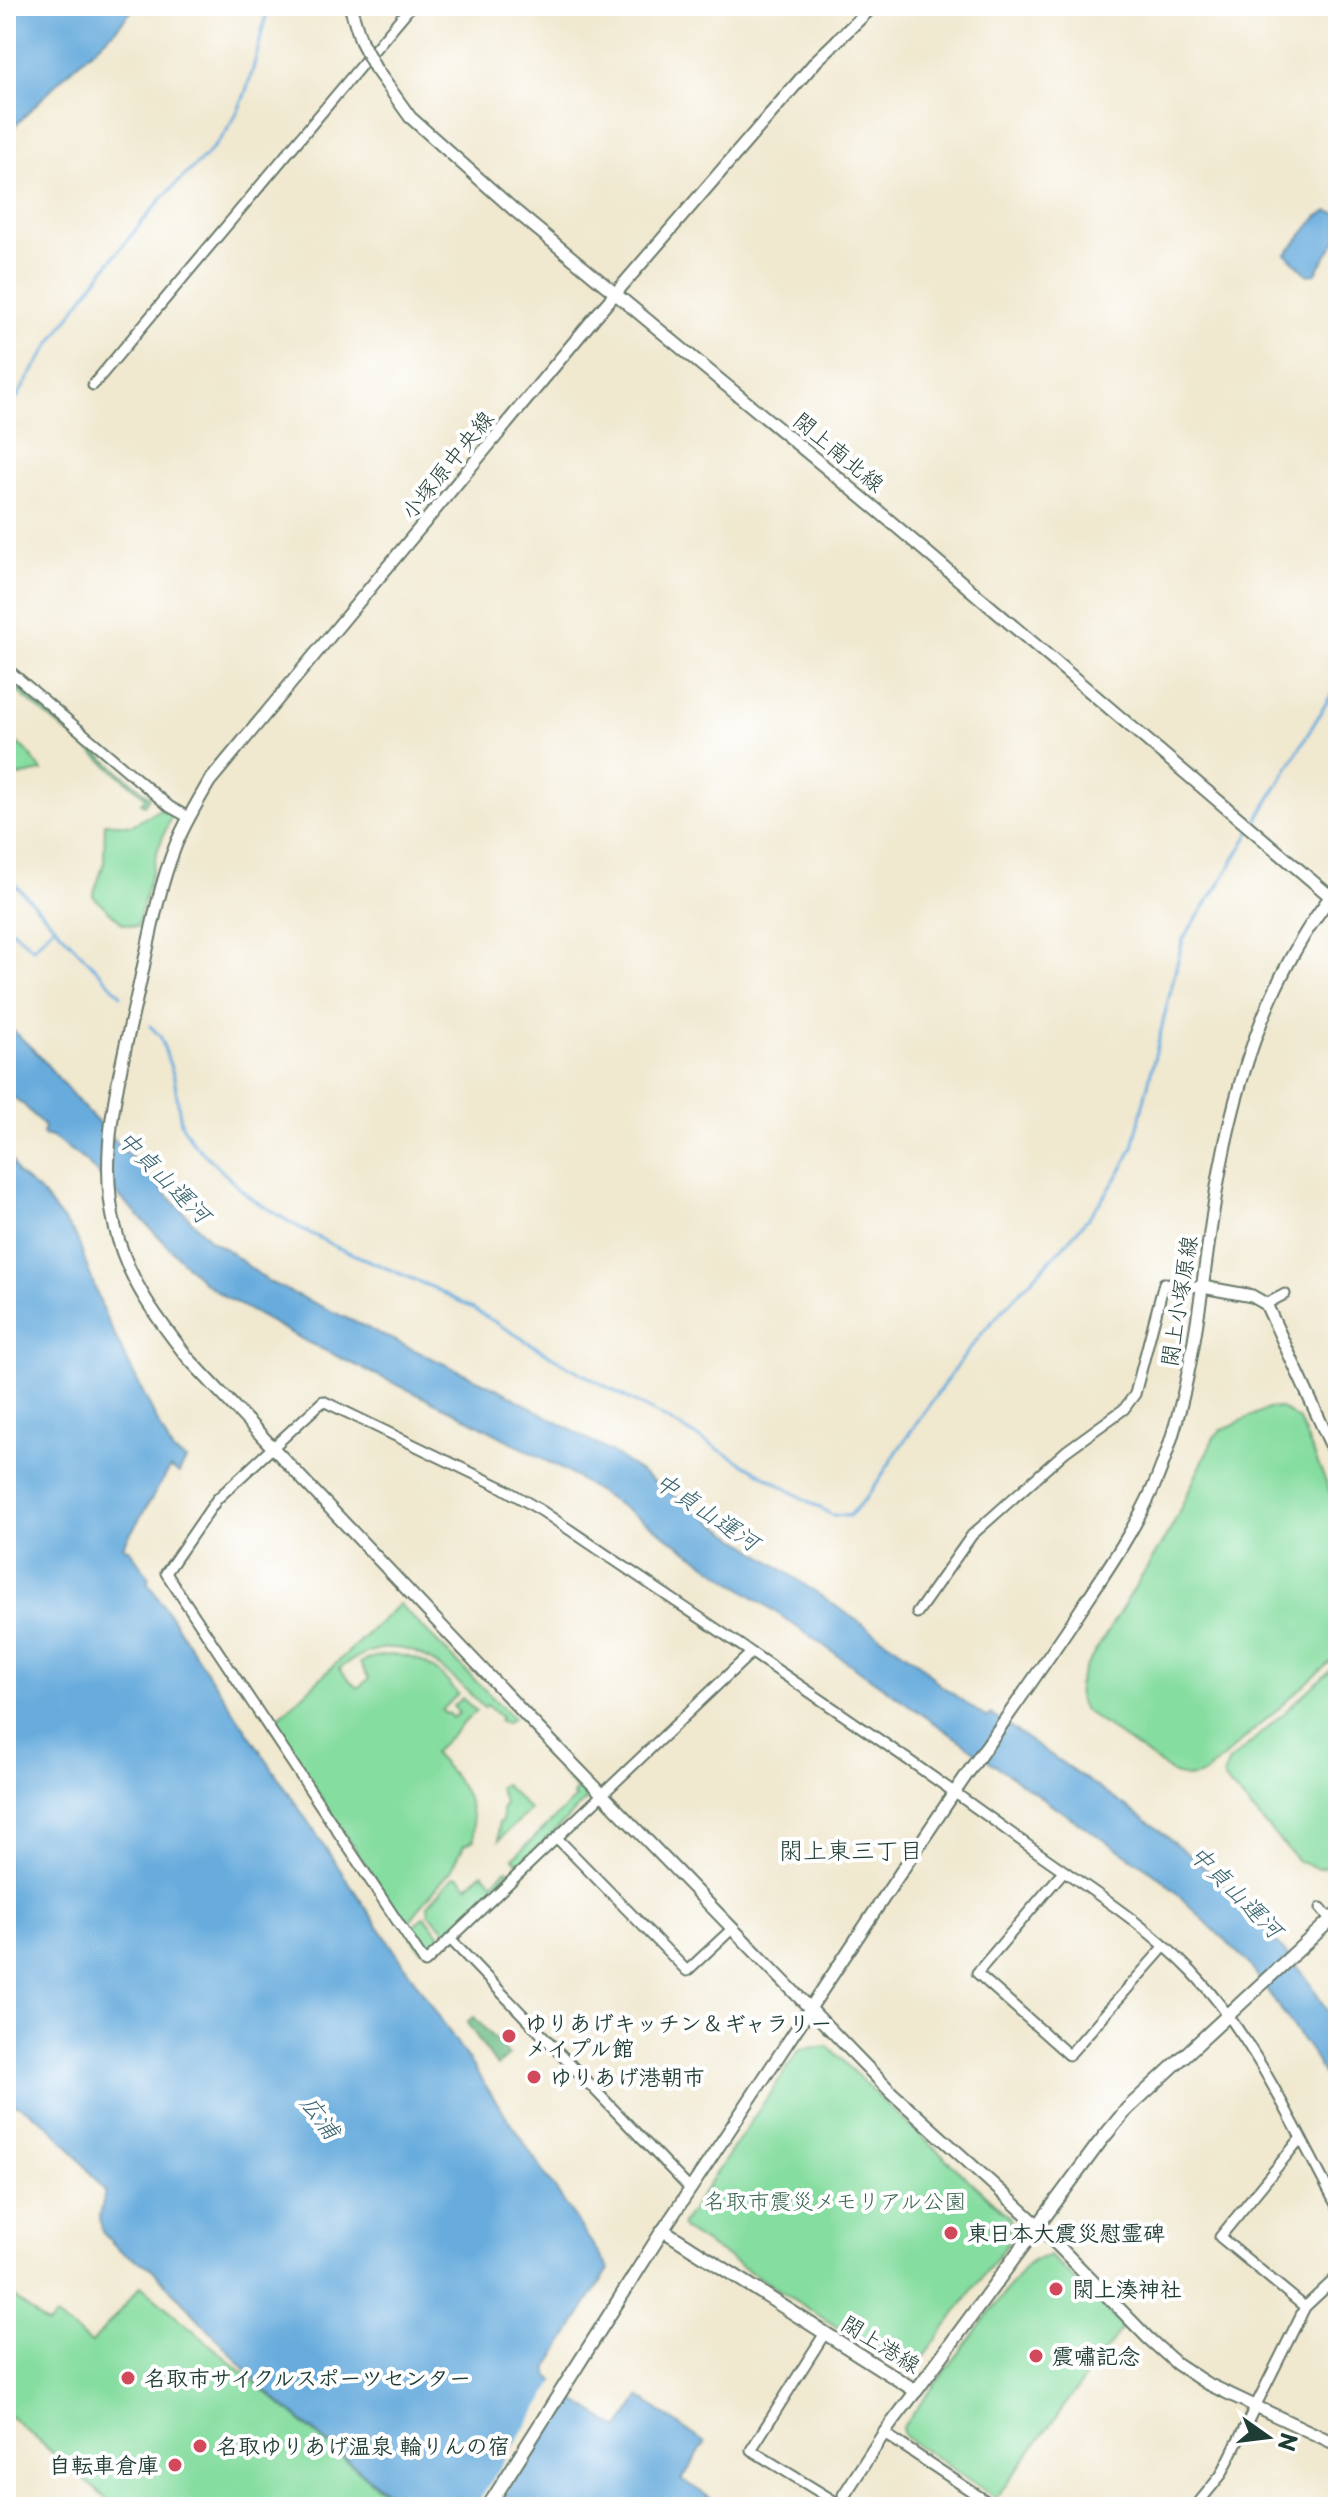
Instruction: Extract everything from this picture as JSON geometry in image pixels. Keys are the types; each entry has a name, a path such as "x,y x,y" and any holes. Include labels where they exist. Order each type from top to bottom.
{"main road":[{"name":"閖上港線","path":"663,2230 916,2391 1127,2109 1307,1941 1335,1921"},
{"path":"488,2507 663,2230"}],"street":[{"name":"閖上南北線","path":"350,6 361,41 390,93 428,135 1266,841 1336,896"},
{"path":"93,385 411,6"},
{"name":"小塚原中央線","path":"272,1449 188,1358 151,1311 133,1281 112,1210 109,1187 113,1116 165,877 188,817 232,751 616,293 817,60 873,6"},
{"path":"6,668 170,807 188,817"},
{"name":"閖上小塚原線","path":"955,1792 1126,1541 1152,1489 1173,1435 1188,1376 1226,1138 1261,1019 1286,967 1336,896"},
{"path":"917,1613 972,1535 1066,1451 1124,1409 1135,1394 1164,1283 1252,1296 1266,1304 1338,1460"},
{"path":"1266,1304 1285,1294"},
{"path":"751,1653 425,1963 166,1573 217,1499 323,1401 501,1487 528,1503 751,1653 955,1792 1117,1909 1164,1947 1193,1973 1252,2050 1338,2208"},
{"path":"272,1449 892,2093 1039,2226 1148,2338 1177,2364 1206,2383 1338,2445"},
{"path":"663,2230 955,1792"},
{"path":"557,1838 687,1971 733,1928"},
{"path":"1063,1872 977,1973 1069,2055 1164,1947"},
{"path":"1321,1908 1335,1921"},
{"path":"450,1939 690,2189"},
{"path":"1300,2139 1220,2237 1305,2307"},
{"path":"1195,2507 1221,2475 1305,2307 1338,2276"},
{"path":"825,2333 751,2450 839,2504 848,2504 844,2495 884,2433 916,2391"},
{"path":"884,2433 995,2507"}],"green space":[{"path":"8,679 150,797 144,805 141,803 146,797 12,687 6,691"},
{"path":"6,734 28,752 42,771 18,776 15,762 6,750"},
{"path":"162,808 172,814 157,852 137,927 122,923 93,896 104,863 105,823 132,825"},
{"path":"1269,1408 1281,1408 1299,1420 1338,1510 1338,1655 1204,1774 1196,1777 1174,1774 1084,1710 1079,1700 1078,1686 1084,1670 1172,1527 1214,1437 1221,1430"},
{"path":"399,1604 513,1718 507,1723 499,1721 501,1718 487,1705 484,1708 435,1663 400,1648 361,1655 339,1669 357,1688 369,1679 360,1663 379,1656 409,1657 438,1672 458,1694 442,1710 445,1714 452,1718 459,1713 453,1706 462,1698 476,1711 433,1753 464,1792 472,1812 474,1840 464,1845 451,1871 406,1926 272,1724"},
{"path":"1338,1668 1338,1864 1318,1868 1299,1862 1225,1780 1224,1775 1228,1763 1331,1670"},
{"path":"562,1767 587,1792 587,1799 520,1865 513,1858 576,1798 573,1795 577,1790 559,1771"},
{"path":"504,1784 530,1810 499,1840 499,1822 502,1822 502,1807 505,1806 499,1787"},
{"path":"507,1869 511,1873 451,1930 447,1931 429,1914 428,1905 454,1876 460,1877 468,1886 482,1872 493,1882"},
{"path":"424,1916 442,1936 430,1951 421,1950 408,1931"},
{"path":"474,2017 509,2055 497,2066 467,2023"},
{"name":"名取市震災メモリアル公園","path":"828,2046 1010,2218 1011,2238 911,2374 683,2229 682,2224 800,2049"},
{"path":"1050,2256 1123,2327 996,2498 904,2436 902,2428 1016,2278 1032,2260"},
{"name":"名取市サイクルスポーツセンター","path":"141,2286 401,2507 116,2507 6,2413 6,2290 47,2325 55,2317 92,2343"}],"water":[{"path":"6,6 136,6 6,135"},
{"path":"1328,211 1338,214 1338,237 1315,274 1308,275 1286,254 1318,216"},
{"path":"6,1024 37,1053 82,1106 211,1241 269,1282 500,1390 614,1454 919,1663 939,1684 987,1718 991,1714 1154,1826 1204,1867 1259,1921 1306,1977 1338,2028 1338,2104 1314,2057 1248,1963 1161,1878 652,1526 562,1469 453,1411 309,1343 202,1281 85,1161 52,1137 43,1135 44,1126 6,1092"},
{"name":"広浦","path":"6,1148 18,1174 42,1194 76,1236 106,1318 172,1451 186,1460 179,1473 170,1468 123,1546 130,1550 149,1578 147,1581 193,1651 609,2269 548,2367 548,2375 570,2397 620,2429 640,2397 705,2443 682,2480 725,2507 404,2507 265,2390 150,2267 121,2252 102,2232 100,2216 105,2191 49,2127 22,2107 6,2101"}],"pier":[{"path":"556,2380 570,2391 496,2507 475,2507"}],"waterway":[{"path":"6,416 40,360 97,279 158,203 207,155 232,122 249,82 268,6"},
{"path":"150,1026 160,1036 174,1077 181,1123 193,1143 249,1197 336,1247 434,1288 475,1310 832,1515 849,1516 871,1492 927,1407 975,1342 1081,1226 1118,1175 1133,1147 1183,939 1222,880 1338,683"},
{"path":"6,875 121,995"},
{"path":"6,925 33,948 55,925"}],"place":[{"name":"ゆりあげキッチン＆ギャラリー メイプル館","path":"509,2036"},
{"name":"ゆりあげ港朝市","path":"534,2077"},
{"name":"東日本大震災慰霊碑","path":"951,2233"},
{"name":"閖上湊神社","path":"1056,2289"},
{"name":"震嘯記念","path":"1036,2356"},
{"name":"名取市サイクルスポーツセンター","path":"128,2378"},
{"name":"名取ゆりあげ温泉 輪りんの宿","path":"200,2446"},
{"name":"自転車倉庫","path":"175,2465"}],"district":[{"name":"閖上東三丁目","path":"851,1851"}],"water label":[{"name":"中貞山運河","path":"164,1177"},
{"name":"中貞山運河","path":"707,1512"},
{"name":"中貞山運河","path":"1236,1892"}]}
